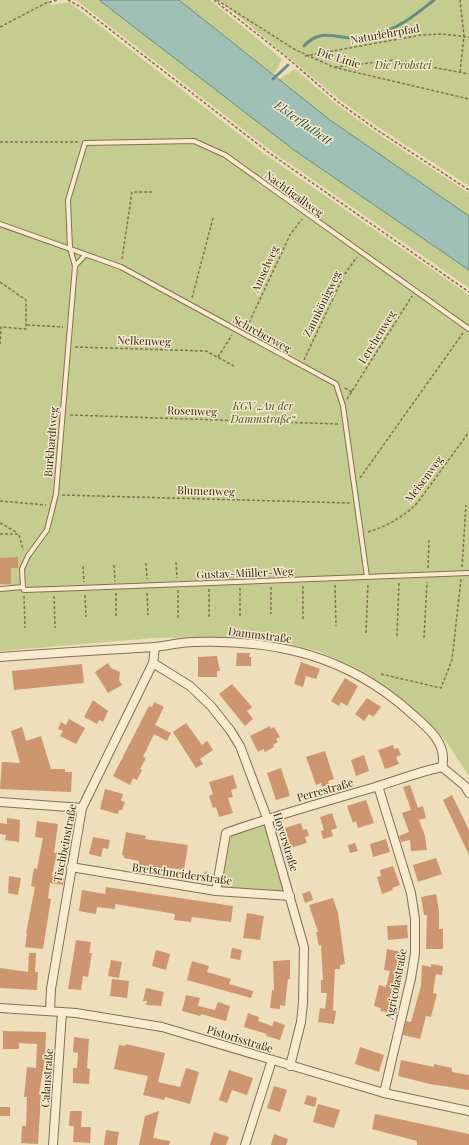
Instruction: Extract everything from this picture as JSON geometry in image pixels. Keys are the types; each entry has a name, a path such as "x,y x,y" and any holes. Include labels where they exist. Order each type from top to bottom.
{"street":[{"name":"Dammstraße","path":"0,657 111,648 155,647 191,642 236,642 295,650 330,661 369,681 404,707 422,723 441,744 445,757 442,767"},
{"name":"Tischbeinstraße","path":"50,1011 51,990 82,808 153,663 155,647"},
{"name":"Hoyerstraße","path":"153,663 190,686 211,706 230,730 240,746 268,818 304,947 301,1022 290,1066"},
{"name":"Perrestraße","path":"216,891 226,833 268,818 378,786 418,772 442,767"},
{"path":"442,767 465,786 469,793"},
{"name":"Agricolastraße","path":"378,786 411,892 415,919 415,953 411,978 384,1093"},
{"path":"0,802 82,808"},
{"name":"Bretschneiderstraße","path":"71,867 216,891 290,896"},
{"name":"Pistorisstraße","path":"0,1008 108,1017 162,1028 384,1093 469,1111"},
{"name":"Calaustraße","path":"53,1145 62,1012"},
{"path":"245,1145 272,1060"}],"lane":[{"name":"Nachtigallweg","path":"85,143 194,141 225,156 468,328"},
{"name":"Burkhardtweg","path":"24,588 22,569 25,562 47,530 56,494 67,346 75,266 70,248 68,200 85,143"},
{"name":"Schreberweg","path":"0,224 121,267 336,384 343,406 346,424 367,577"},
{"path":"75,266 86,255"},
{"name":"Gustav-Müller-Weg","path":"24,588 54,589 335,580 367,577 469,573"},
{"path":"0,589 24,588"}],"path":[{"path":"0,27 46,3 58,0"},
{"path":"68,0 81,7 268,152 469,292"},
{"path":"216,0 285,56 338,102 377,130 469,190"},
{"name":"Die Linie","path":"216,0 305,56 333,67 469,99"},
{"path":"460,0 464,36 460,72"},
{"name":"Naturlehrpfad","path":"305,56 421,34 469,37"},
{"path":"333,67 394,60 469,74"},
{"path":"0,142 85,143"},
{"path":"121,267 132,192 153,192"},
{"name":"Amselweg","path":"243,334 290,235 306,214"},
{"path":"190,305 213,218"},
{"name":"Zaunkönigweg","path":"301,366 344,275 360,252"},
{"path":"0,282 26,300 26,329 1,327 0,345"},
{"name":"Lerchenweg","path":"352,392 415,291"},
{"path":"26,325 69,328"},
{"path":"354,486 468,328"},
{"path":"218,357 235,330"},
{"name":"Nelkenweg","path":"67,346 206,351 234,366"},
{"name":"Rosenweg","path":"62,414 346,424"},
{"name":"Meisenweg","path":"361,535 382,528 408,512 469,432"},
{"name":"Blumenweg","path":"56,494 356,504"},
{"path":"0,501 54,505"},
{"path":"381,674 441,688 452,660 461,574 466,505"},
{"path":"0,523 19,534 25,562"},
{"path":"0,534 17,533"},
{"path":"424,638 429,539"},
{"path":"397,636 400,576"},
{"path":"366,633 367,577"},
{"path":"302,580 303,619"},
{"path":"335,580 336,626"},
{"path":"271,581 272,614"},
{"path":"240,582 240,618"},
{"path":"209,584 209,618"},
{"path":"24,588 25,628"},
{"path":"54,589 55,628"}],"green space":[{"name":"KGV „An der Dammstraße“","path":"0,0 49,0 51,5 69,2 266,155 469,295 469,776 445,740 400,697 354,667 318,651 260,637 154,638 0,651 0,590 10,585 0,585"},
{"path":"76,0 99,0 294,150 469,270 469,288 270,150"},
{"path":"179,0 210,0 282,59 274,75"},
{"name":"Die Probstei","path":"219,0 469,0 469,186 378,127 340,100"},
{"path":"295,69 336,104 375,132 469,193 469,216 330,120 279,79"},
{"path":"267,818 290,896 216,891 226,833"}],"water":[{"name":"Elsterflutbett","path":"99,0 179,0 330,120 469,216 469,270 294,150"}],"building":[{"path":"18,557 18,568 11,568 11,584 0,584 0,558"},
{"path":"237,653 250,653 249,657 251,657 251,666 236,666"},
{"path":"217,656 220,671 217,671 217,677 198,677 198,657"},
{"path":"301,662 320,669 316,679 306,676 303,687 294,684"},
{"path":"108,663 111,668 120,672 119,680 122,685 108,693 95,672"},
{"path":"82,664 84,683 14,690 12,671"},
{"path":"345,678 358,686 347,706 341,702 339,706 331,701"},
{"path":"232,684 252,707 247,711 253,719 245,726 219,694"},
{"path":"367,698 381,707 373,717 369,714 364,721 355,714"},
{"path":"93,700 108,711 103,722 99,720 97,724 84,717"},
{"path":"154,702 164,707 155,725 171,733 167,741 154,734 143,757 146,758 140,769 142,770 137,780 133,778 130,785 113,776 149,706 152,707"},
{"path":"69,719 85,728 76,744 60,736 63,731 58,729 61,722 66,725"},
{"path":"186,723 202,745 207,741 213,750 200,759 203,764 196,768 173,732"},
{"path":"270,726 271,729 274,727 280,737 276,739 278,742 273,745 274,747 265,752 263,749 258,752 250,736"},
{"path":"22,727 26,741 41,736 51,769 65,769 65,772 72,772 71,792 0,789 2,762 20,763 11,731"},
{"path":"393,745 394,749 398,748 401,755 396,757 399,764 385,769 378,750"},
{"path":"325,751 334,779 328,781 329,784 322,787 321,783 316,785 306,757"},
{"path":"364,755 369,771 356,776 351,760"},
{"path":"281,768 290,796 276,800 267,773"},
{"path":"233,775 237,788 231,790 233,797 228,798 233,813 219,817 216,807 213,808 209,796 213,794 209,782"},
{"path":"410,785 418,808 423,806 426,818 419,820 425,836 427,850 411,851 410,840 401,842 399,836 409,832 402,813 411,810 403,787"},
{"path":"105,789 123,794 121,801 125,802 122,810 119,810 118,814 100,809"},
{"path":"452,795 469,830 469,855 443,800"},
{"path":"366,800 374,823 358,828 356,821 353,823 347,806"},
{"path":"332,813 337,828 331,830 333,836 323,839 321,831 324,830 320,817"},
{"path":"7,818 20,820 19,842 5,840 6,835 0,834 0,823 7,824"},
{"path":"37,821 58,824 54,853 57,853 52,876 64,878 63,885 50,883 48,898 51,899 43,949 25,947 26,933 35,887 31,886 34,868 37,869 43,838 35,837"},
{"path":"301,823 303,830 307,829 309,836 305,837 307,843 290,848 285,828"},
{"path":"126,832 146,836 145,839 188,845 184,870 164,867 164,871 138,869 139,861 124,858 122,855"},
{"path":"93,837 110,840 108,849 103,848 101,857 89,854"},
{"path":"386,839 390,852 373,857 370,844"},
{"path":"355,843 358,851 350,853 348,845"},
{"path":"436,858 442,874 418,882 413,865"},
{"path":"393,866 400,885 392,888 393,890 382,894 377,877 381,876 380,870"},
{"path":"206,871 211,876 207,881 201,878"},
{"path":"9,876 21,878 18,895 8,893"},
{"path":"106,887 233,906 231,922 192,917 191,922 174,920 175,914 115,904 115,909 97,907 96,914 79,911 82,890 105,894"},
{"path":"310,891 313,900 305,903 302,894"},
{"path":"436,894 439,911 439,929 443,929 443,949 426,949 427,915 424,915 421,897"},
{"path":"333,898 338,913 345,964 340,965 340,969 335,969 333,1010 336,1011 334,1024 318,1022 320,1008 325,1009 327,993 321,993 321,980 323,980 321,945 319,946 316,932 318,932 309,905"},
{"path":"247,913 264,916 260,940 243,938"},
{"path":"407,925 408,938 388,940 387,926"},
{"path":"76,940 91,942 89,953 92,953 88,977 83,976 81,990 68,989"},
{"path":"232,948 242,950 240,960 230,958"},
{"path":"387,949 406,953 402,973 401,972 396,1005 394,1005 393,1010 388,1009 387,1012 380,1011 381,1008 374,1006 379,985 386,987 390,971 384,970"},
{"path":"156,950 170,954 166,970 152,966"},
{"path":"29,953 36,953 35,972 38,972 37,990 0,988 0,968 28,972"},
{"path":"111,960 122,962 119,978 108,976"},
{"path":"290,960 290,979 288,979 285,1006 280,1005 280,1009 270,1008 272,990 274,990 273,961"},
{"path":"192,961 209,966 207,972 231,979 229,984 253,991 251,998 187,980"},
{"path":"431,964 443,966 442,975 436,974 433,993 437,994 431,1017 426,1016 420,1039 403,1035 406,1021 411,1022 421,986 422,965 431,967"},
{"path":"112,979 129,981 127,998 110,996"},
{"path":"146,988 164,992 161,1006 146,1005 147,1001 143,1001"},
{"path":"186,995 200,998 198,1006 215,1010 218,1002 230,1006 226,1021 201,1014 200,1016 182,1011"},
{"path":"248,1013 259,1017 258,1021 272,1026 274,1021 285,1025 280,1040 266,1036 267,1034 244,1027"},
{"path":"3,1031 46,1032 45,1059 39,1094 41,1095 38,1144 21,1143 22,1126 26,1126 27,1097 24,1097 27,1067 36,1068 37,1044 19,1043 19,1049 3,1049"},
{"path":"74,1037 89,1039 87,1068 90,1069 89,1084 73,1083 73,1068 77,1068 78,1053 73,1052"},
{"path":"126,1044 165,1053 158,1082 180,1087 186,1068 199,1072 190,1104 165,1097 164,1100 143,1095 148,1076 114,1069 119,1045 125,1046"},
{"path":"360,1047 384,1055 379,1072 355,1064"},
{"path":"401,1060 434,1067 434,1064 452,1068 452,1072 469,1075 469,1090 430,1084 398,1076"},
{"path":"229,1070 253,1078 247,1095 232,1090 227,1103 219,1100"},
{"path":"274,1086 287,1090 280,1112 267,1108"},
{"path":"307,1095 317,1098 315,1107 304,1104"},
{"path":"318,1104 340,1110 334,1128 313,1122"},
{"path":"0,1107 10,1107 10,1116 0,1116"},
{"path":"70,1111 82,1111 81,1127 91,1127 90,1143 73,1142 74,1126 69,1126"},
{"path":"159,1111 153,1138 170,1141 169,1145 139,1145 145,1116"},
{"path":"375,1114 469,1134 469,1145 417,1145 417,1141 372,1129"},
{"path":"106,1130 119,1132 117,1145 104,1145"},
{"path":"214,1132 229,1137 226,1145 210,1145"},
{"path":"274,1134 288,1139 286,1145 271,1145"}],"waterway":[{"path":"304,46 316,37 328,35 358,38 384,32 400,25 434,0"},
{"path":"273,79 288,65"}]}
